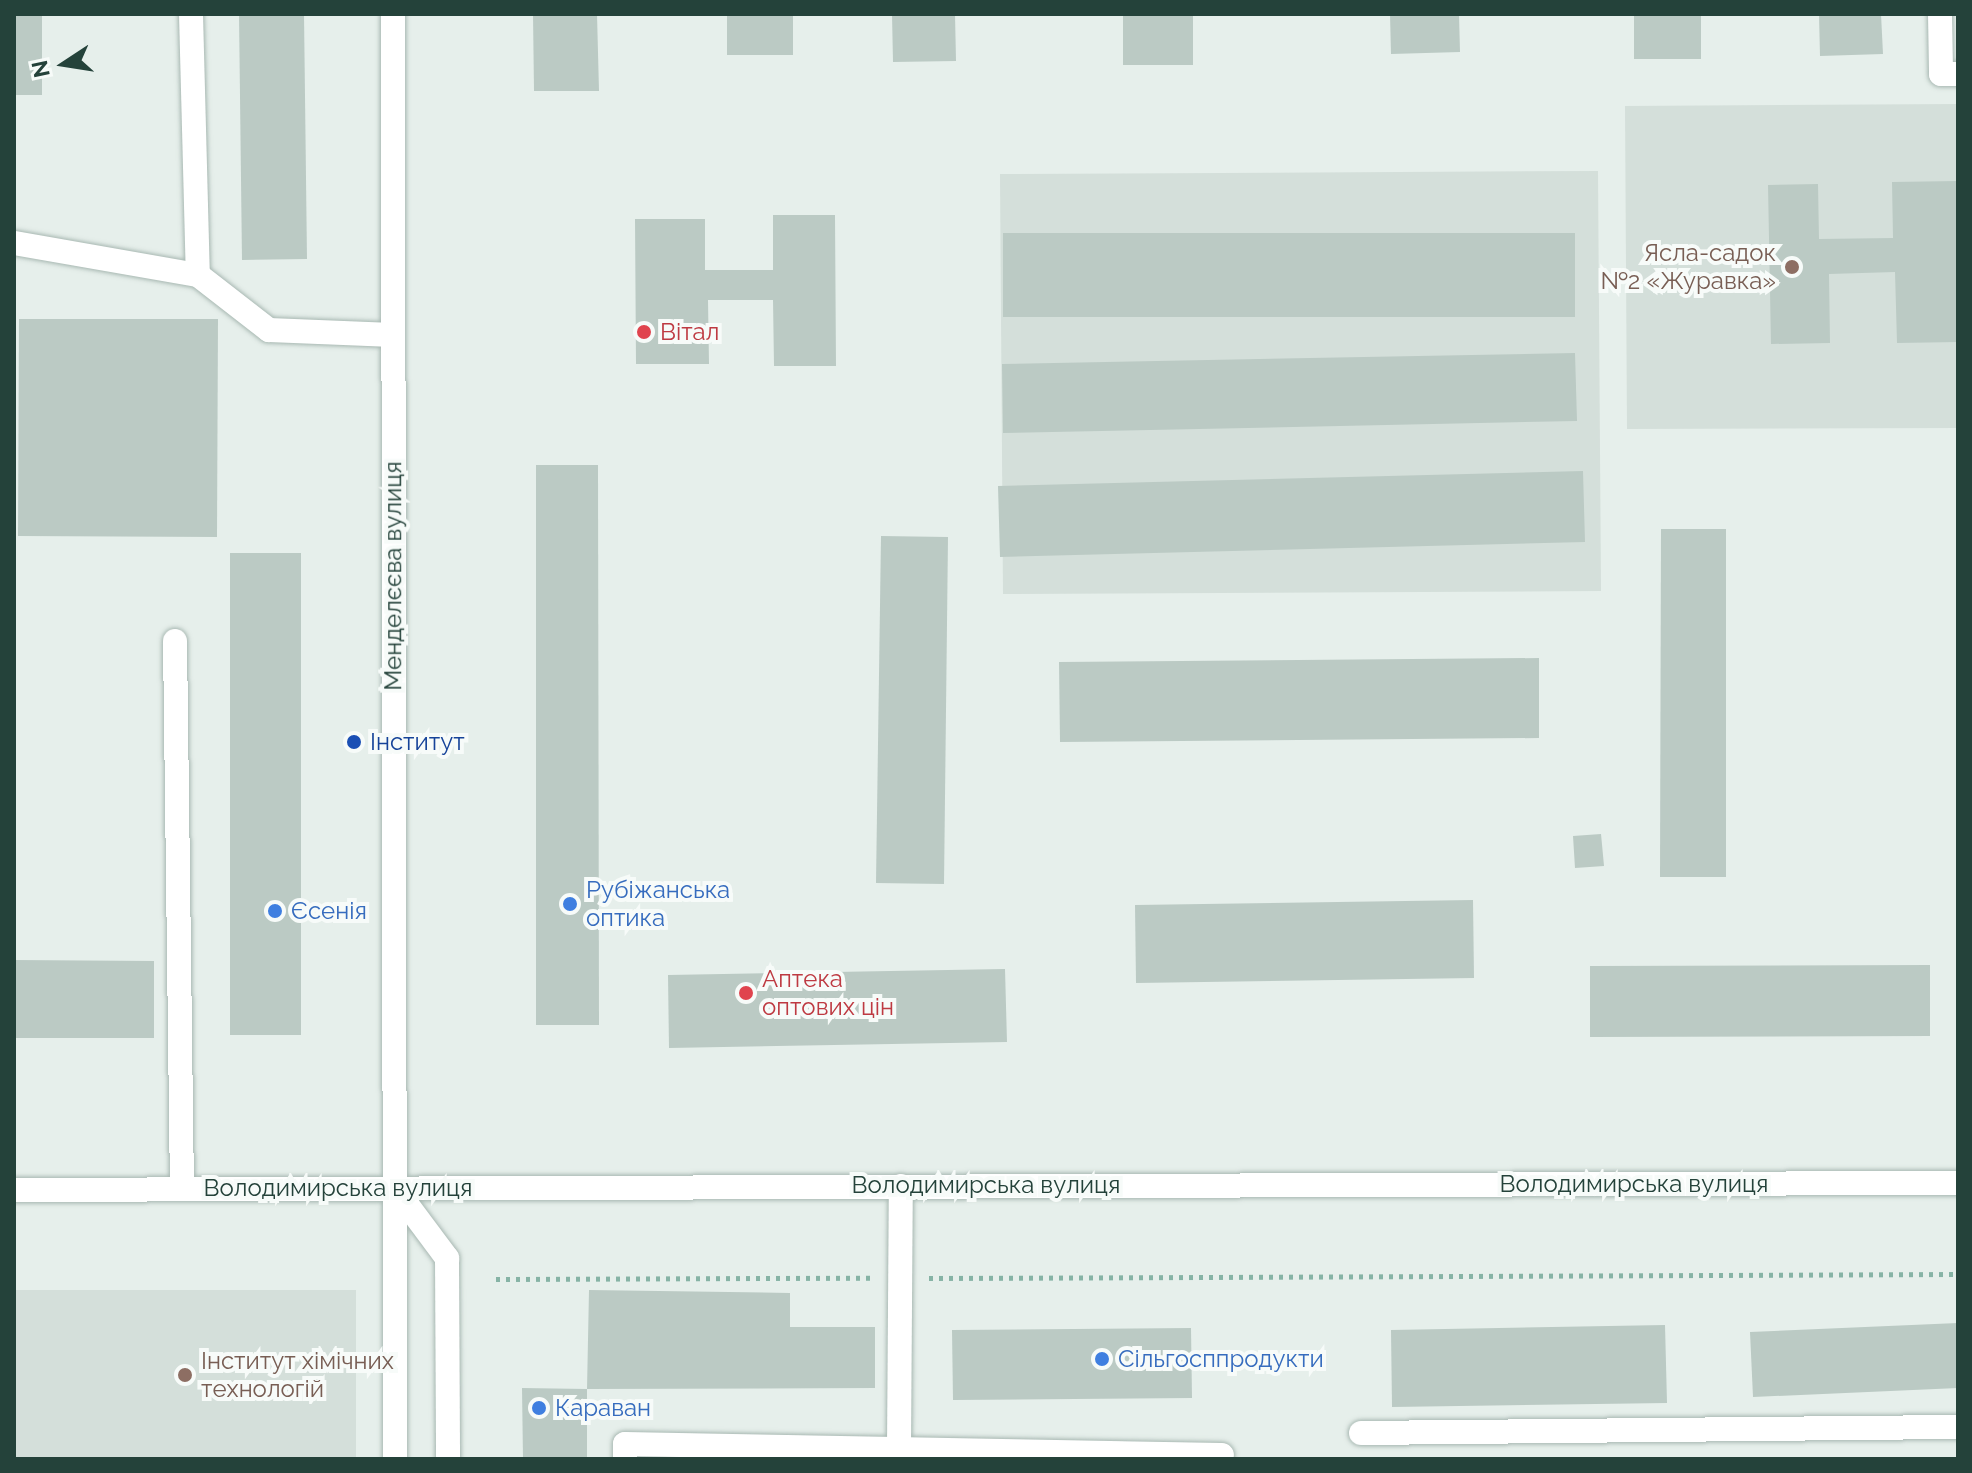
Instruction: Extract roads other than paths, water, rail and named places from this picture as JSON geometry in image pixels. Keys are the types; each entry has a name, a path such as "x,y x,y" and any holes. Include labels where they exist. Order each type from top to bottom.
{"street":[{"path":"191,14 198,275"},
{"name":"Менделєєва вулиця","path":"393,14 395,1459"},
{"path":"1940,14 1941,74 1958,74"},
{"path":"14,243 198,275 269,330 393,335"},
{"path":"175,641 182,1189"},
{"name":"Володимирська вулиця","path":"14,1190 1958,1183"},
{"path":"899,1449 901,1186"},
{"path":"394,1187 447,1258 448,1459"},
{"path":"1361,1433 1958,1427"},
{"path":"625,1459 625,1444 899,1449 973,1455 1222,1455"}],"place":[{"name":"Ясла-садок №2 «Журавка»","path":"1792,267"},
{"name":"Вітал","path":"644,332"},
{"name":"Інститут","path":"354,742"},
{"name":"Рубіжанська оптика","path":"570,904"},
{"name":"Єсенія","path":"275,911"},
{"name":"Аптека оптових цін","path":"746,993"},
{"name":"Сільгосппродукти","path":"1102,1359"},
{"name":"Інститут хімічних технологій","path":"185,1375"},
{"name":"Караван","path":"539,1408"}]}
